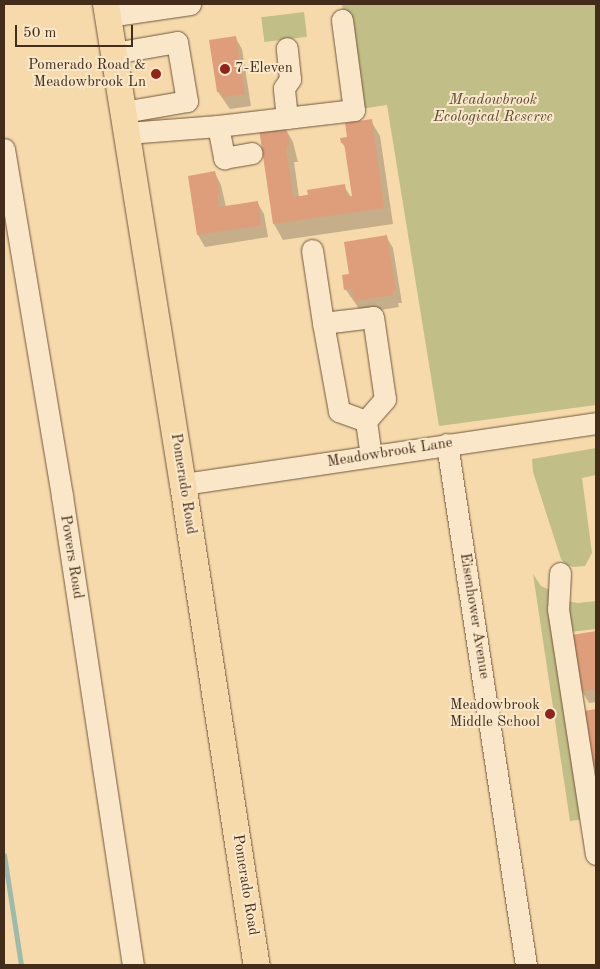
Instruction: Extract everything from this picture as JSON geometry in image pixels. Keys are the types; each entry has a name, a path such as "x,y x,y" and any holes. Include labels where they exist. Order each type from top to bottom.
{"main road":[{"name":"Pomerado Road","path":"107,10 183,484 257,965"}],"street":[{"path":"107,10 190,4"},
{"path":"125,122 218,126 354,110 342,20"},
{"path":"114,53 177,42 187,101 125,122"},
{"path":"287,48 290,78 284,88 287,118"},
{"path":"218,126 224,158 252,153"},
{"name":"Powers Road","path":"4,149 62,496 133,965"},
{"path":"312,250 338,411 366,421"},
{"path":"323,323 373,317 385,399 366,421 371,456"},
{"name":"Meadowbrook Lane","path":"183,484 596,423"},
{"name":"Eisenhower Avenue","path":"447,444 526,965"},
{"path":"560,574 558,609 596,854"}],"green space":[{"name":"Meadowbrook Ecological Reserve","path":"342,4 596,4 596,405 439,426 387,105 354,110"},
{"path":"304,12 307,37 264,42 261,17"},
{"path":"596,448 596,475 582,478 592,553 585,566 573,567 566,565 561,559 533,472 532,459"},
{"path":"533,574 541,586 550,590 584,819 570,821"},
{"path":"565,601 578,603 596,601 596,629 570,632"}],"building":[{"path":"236,36 245,94 222,97 222,91 217,92 209,40"},
{"path":"372,119 384,208 273,224 259,129 285,125 290,146 286,147 293,197 308,195 307,190 345,184 347,197 352,196 344,143 341,143 340,138 347,137 345,123"},
{"path":"215,171 220,195 217,196 219,207 258,201 261,225 197,235 188,176"},
{"path":"387,235 396,291 392,291 393,295 354,301 352,289 344,290 342,275 349,274 344,242"},
{"path":"596,631 596,689 581,691 572,635"},
{"path":"596,709 596,766 592,767 584,711"}],"waterway":[{"path":"4,855 21,965"}],"place":[{"name":"7-Eleven","path":"225,69"},
{"name":"Pomerado Road & Meadowbrook Ln","path":"156,74"},
{"name":"Meadowbrook Middle School","path":"550,714"}]}
